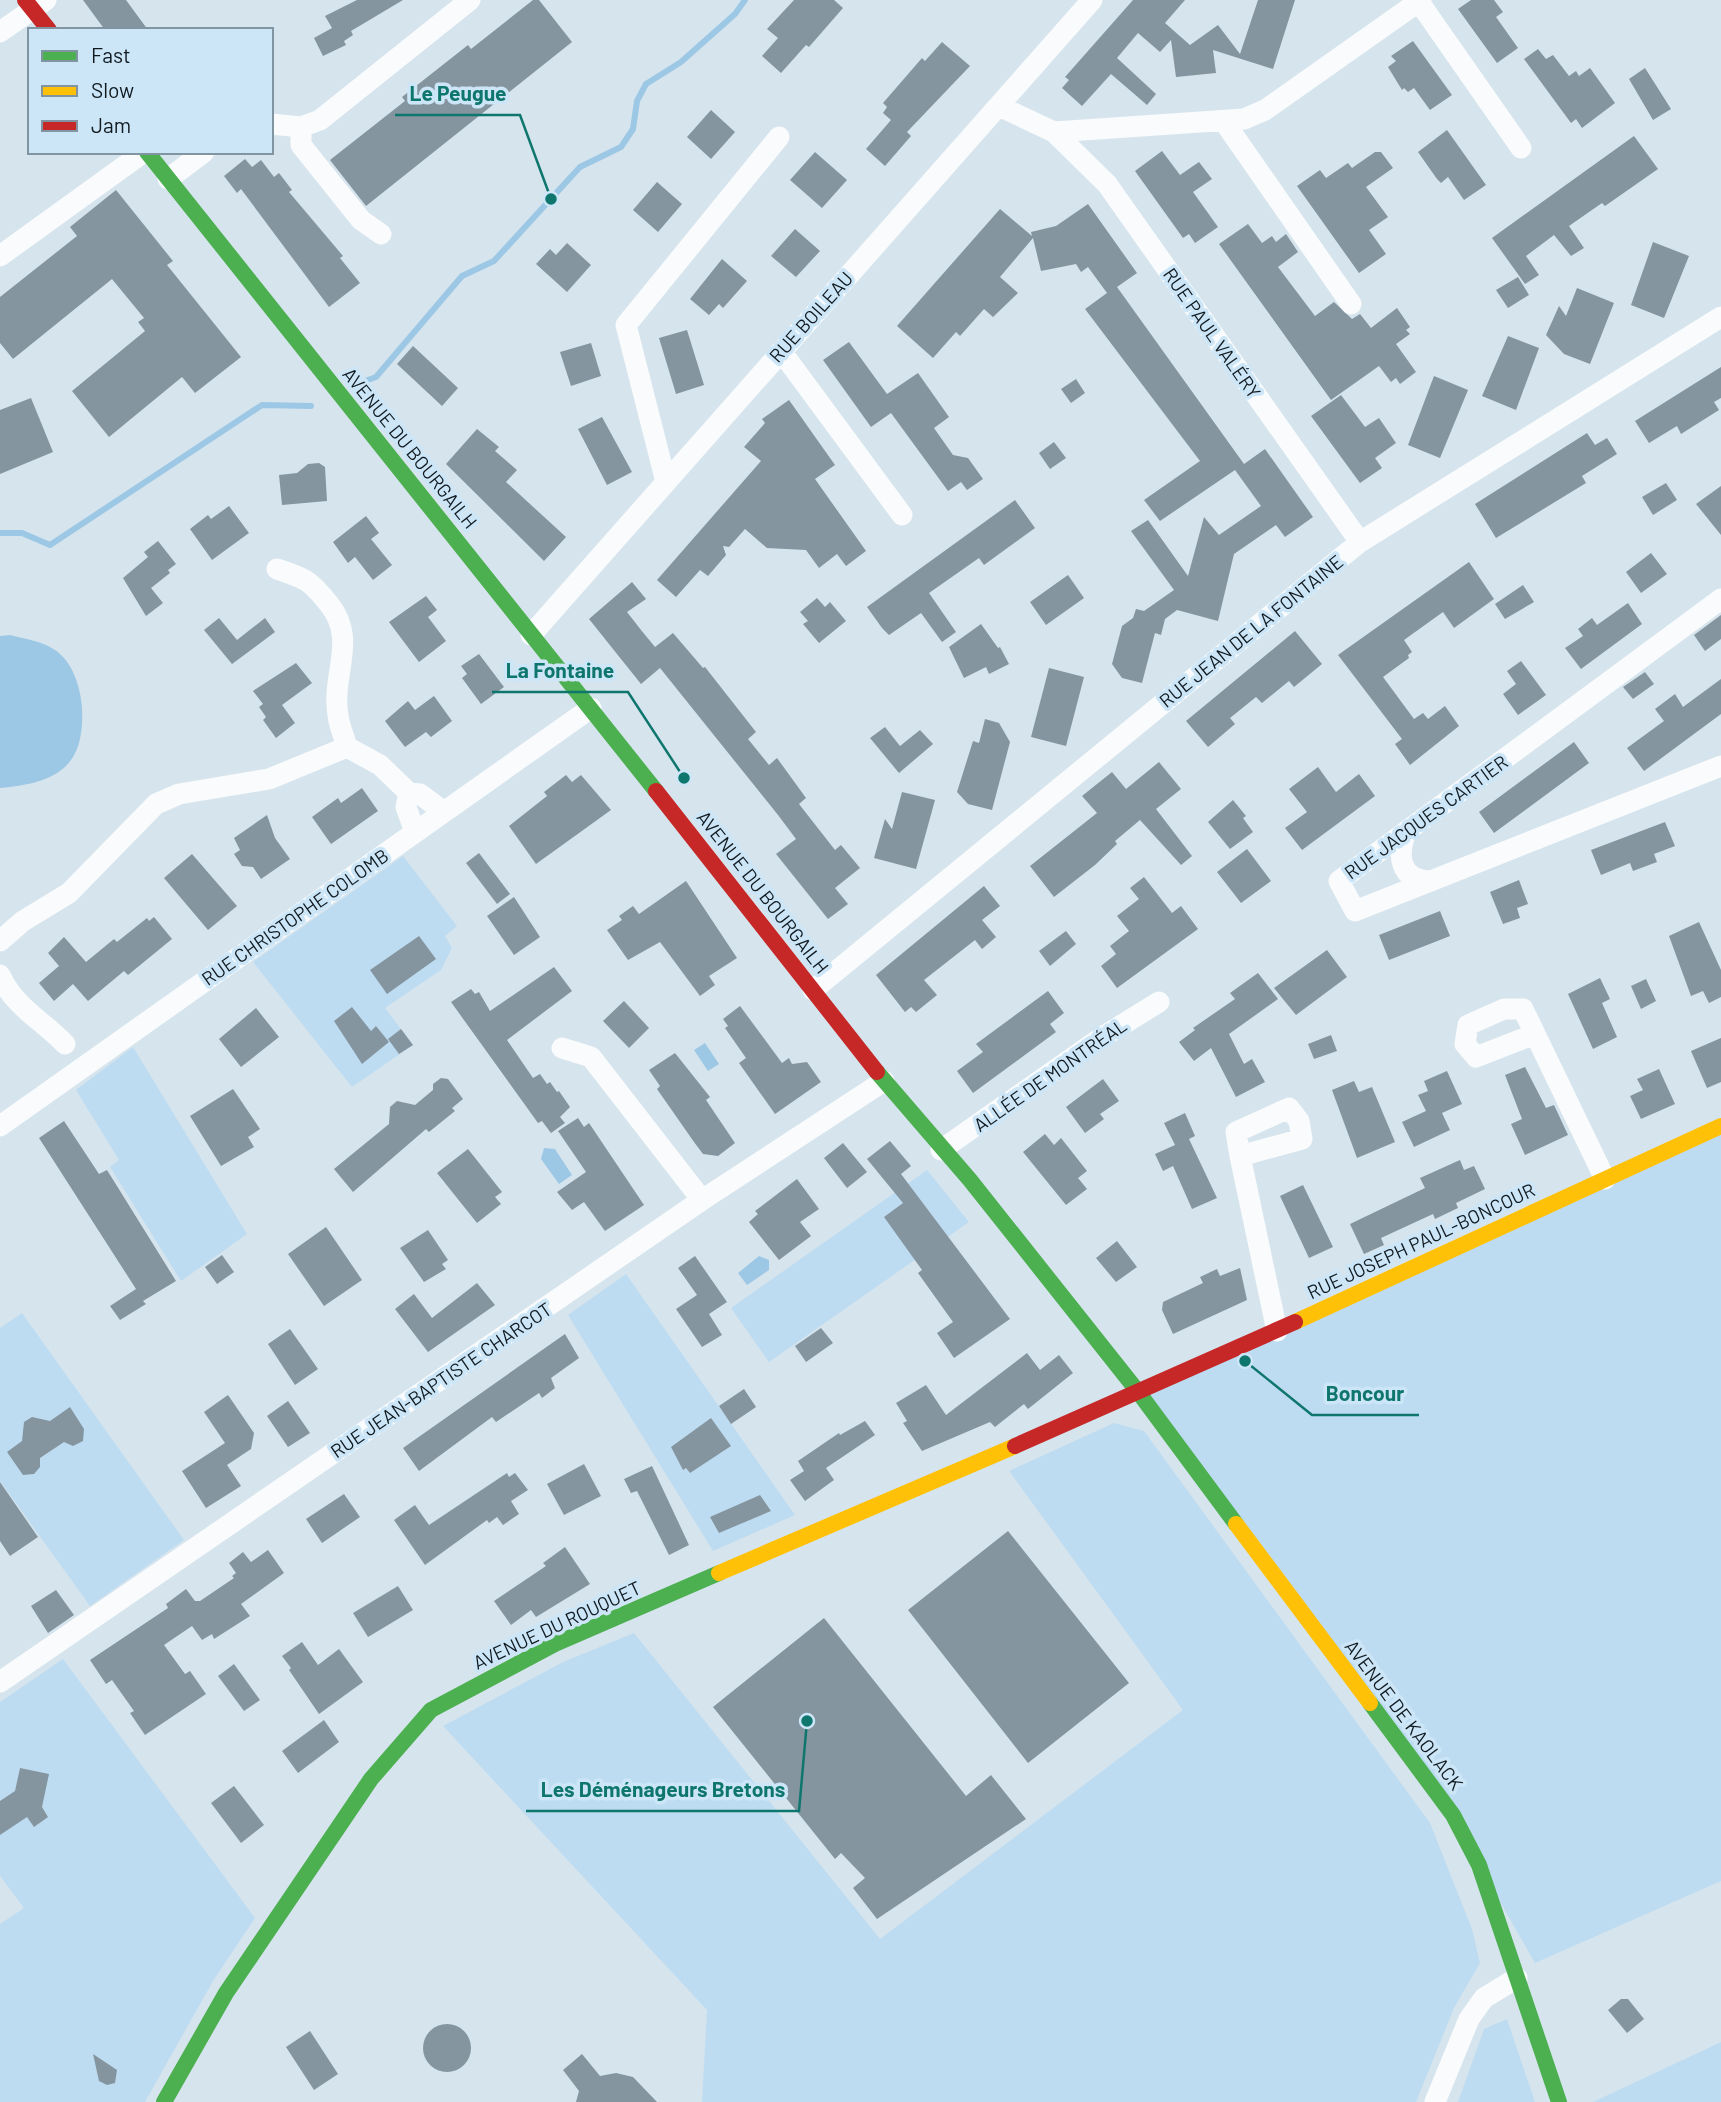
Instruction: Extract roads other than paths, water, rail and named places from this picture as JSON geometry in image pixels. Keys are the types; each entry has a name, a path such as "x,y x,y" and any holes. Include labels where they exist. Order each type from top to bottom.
{"main road":[{"path":"34,3 48,28"},
{"name":"AVENUE DU BOURGAILH","path":"148,154 591,708 884,1081 970,1181 1139,1393"},
{"name":"RUE JOSEPH PAUL-BONCOUR","path":"1139,1393 1721,1126"},
{"name":"AVENUE DE KAOLACK","path":"1139,1393 1453,1815 1479,1865 1559,2102"},
{"name":"AVENUE DU ROUQUET","path":"164,2102 226,1993 371,1779 431,1710 555,1644 1139,1393"}],"street":[{"path":"273,124 301,127 320,120 470,0"},
{"name":"RUE BOILEAU","path":"531,635 1092,0"},
{"path":"999,106 1054,132 1225,123 1265,110 1420,1 1521,148"},
{"path":"0,32 34,3"},
{"path":"1225,123 1238,146 1351,304"},
{"path":"301,127 301,145 361,220 381,234"},
{"name":"RUE PAUL VALÉRY","path":"1054,132 1107,184 1360,542"},
{"path":"666,482 626,325 779,137"},
{"path":"0,256 143,154"},
{"path":"168,179 201,154"},
{"name":"RUE JEAN DE LA FONTAINE","path":"813,990 1360,542 1721,317"},
{"path":"781,351 902,515"},
{"path":"277,569 310,580 340,617 344,640 337,685 338,715 347,747 380,765 409,793 420,794 444,812"},
{"name":"RUE JACQUES CARTIER","path":"1721,599 1339,881 1355,911 1721,766"},
{"name":"RUE CHRISTOPHE COLOMB","path":"0,1126 591,708"},
{"path":"0,942 23,921 69,893 156,804 179,794 270,779 347,747"},
{"path":"409,793 407,807 415,832"},
{"path":"1406,832 1399,850 1401,863 1417,881 1430,881"},
{"path":"0,975 22,1009 49,1028 65,1044 84,1044 97,1057"},
{"name":"ALLÉE DE MONTRÉAL","path":"941,1150 1099,1039 1159,1002"},
{"path":"1535,1034 1605,1179"},
{"path":"65,1044 63,1058 71,1076"},
{"path":"562,1048 591,1057 702,1200"},
{"name":"RUE JEAN-BAPTISTE CHARCOT","path":"0,1682 702,1200 884,1081"},
{"path":"1240,1156 1277,1331"},
{"path":"1435,2102 1469,2019 1484,1997 1517,1979"}],"waterway":[{"path":"365,381 376,377 462,276 494,261 580,167 621,147 633,129 637,101 646,84 681,62 735,14 745,0"},
{"path":"0,533 22,533 50,545 262,405 311,406"}],"place":[{"name":"Le Peugue","path":"551,199"},
{"name":"La Fontaine","path":"684,778"},
{"name":"Boncour","path":"1245,1361"},
{"name":"Les Déménageurs Bretons","path":"807,1721"}]}
